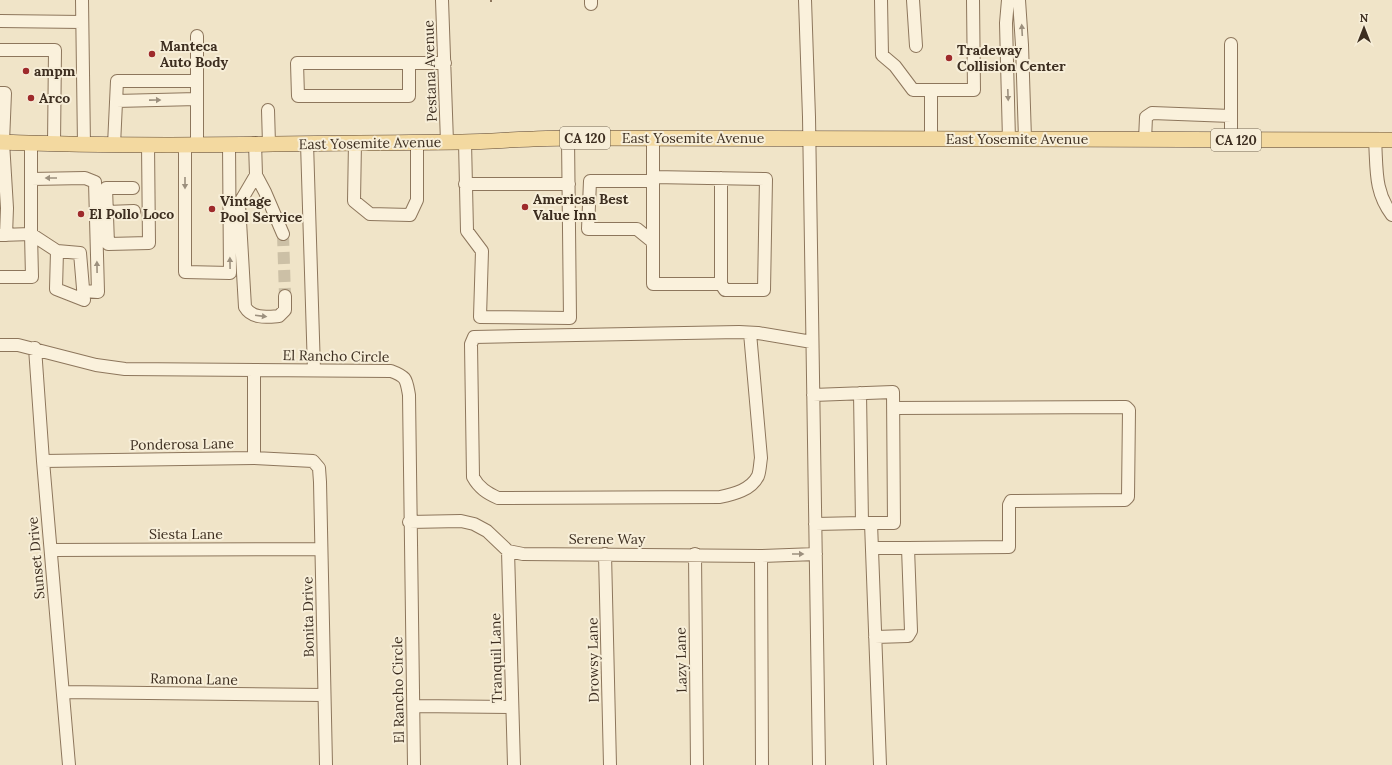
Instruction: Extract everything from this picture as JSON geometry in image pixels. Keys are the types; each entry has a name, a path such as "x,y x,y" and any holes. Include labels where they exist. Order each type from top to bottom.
{"main road":[{"name":"East Yosemite Avenue","path":"1,142 114,145 465,142 568,138 1232,140"},
{"name":"CA 120","path":"1232,140 1392,140"}],"street":[{"path":"82,0 84,145"},
{"name":"Pestana Avenue","path":"442,0 447,142"},
{"path":"805,0 809,138 819,765"},
{"path":"881,0 882,55 895,66 914,90 974,90 973,0"},
{"path":"914,0 916,46"},
{"path":"1008,0 1006,23 1009,140"},
{"path":"1019,0 1022,37 1025,139"},
{"path":"0,21 82,22"},
{"path":"197,36 197,100 191,144 185,272 230,273 229,144"},
{"path":"1232,44 1232,140"},
{"path":"0,50 55,50 54,144"},
{"path":"409,63 409,96 298,96 297,63 409,63 445,63"},
{"path":"114,145 117,82 197,80"},
{"path":"931,90 931,138"},
{"path":"0,93 5,93 1,142 7,208 3,235 31,234 57,251 80,253 84,300 56,289 57,251"},
{"path":"116,101 197,100"},
{"path":"268,110 256,175 239,204 245,307 247,311 258,316 279,316 285,310 285,296"},
{"path":"1145,140 1146,117 1152,113 1231,116"},
{"path":"465,142 467,231 482,250 480,317 570,318 568,138"},
{"path":"653,138 652,284 721,284"},
{"path":"1375,140 1378,189 1383,204 1392,215"},
{"path":"355,142 354,201 370,214 410,215 417,200 417,142"},
{"path":"0,277 32,277 31,143"},
{"path":"306,143 314,370"},
{"path":"133,188 106,188 108,244 149,243 148,144"},
{"path":"256,175 283,234"},
{"path":"31,179 86,178 95,182 98,292 83,291"},
{"path":"653,242 637,229 588,229 590,180 721,178 766,179 764,290 725,290 721,284 721,178"},
{"path":"465,184 569,184"},
{"path":"107,212 134,211"},
{"path":"750,333 761,458 758,476 748,487 735,494 720,497 498,498 486,492 477,485 473,477 471,344 474,337 750,333 812,342"},
{"name":"El Rancho Circle","path":"0,345 18,345 35,348 96,365 125,369 391,371 402,375 406,380 409,395 409,522 414,706 414,765"},
{"name":"Sunset Drive","path":"35,348 43,461 69,765"},
{"path":"254,371 254,458"},
{"path":"813,395 893,392 894,523 815,524"},
{"path":"860,393 866,523 872,548 880,765"},
{"path":"872,548 1009,548 1009,505 1011,501 1125,500 1128,497 1129,410 1126,406 893,408"},
{"name":"Ponderosa Lane","path":"43,461 254,458 308,460 313,461 319,468"},
{"name":"Bonita Drive","path":"319,468 326,765"},
{"path":"409,522 461,521 474,524 487,531 508,551"},
{"path":"875,637 908,636 911,631 908,548"},
{"name":"Siesta Lane","path":"51,550 321,549"},
{"name":"Serene Way","path":"508,551 524,554 694,554 761,556 781,554 816,554"},
{"name":"Tranquil Lane","path":"508,551 514,765"},
{"name":"Drowsy Lane","path":"605,554 610,765"},
{"name":"Lazy Lane","path":"694,554 697,765"},
{"path":"761,556 762,765"},
{"name":"Ramona Lane","path":"63,692 324,695"},
{"path":"414,706 512,706"}],"tunnel":[{"path":"283,234 285,296"}],"place":[{"name":"Manteca Auto Body","path":"152,54"},
{"name":"Tradeway Collision Center","path":"949,58"},
{"name":"ampm","path":"26,71"},
{"name":"Arco","path":"31,98"},
{"name":"Americas Best Value Inn","path":"525,207"},
{"name":"Vintage Pool Service","path":"212,209"},
{"name":"El Pollo Loco","path":"81,214"}]}
